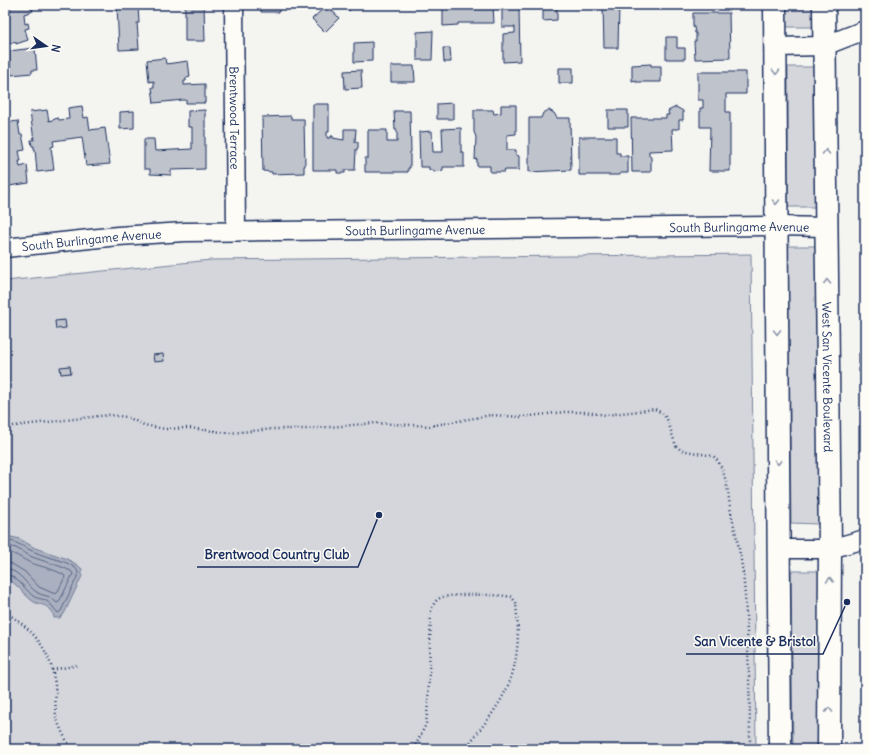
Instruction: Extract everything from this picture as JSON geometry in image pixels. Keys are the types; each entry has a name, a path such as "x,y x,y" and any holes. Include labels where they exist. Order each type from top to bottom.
{"main road":[{"path":"775,5 780,749"},
{"name":"West San Vicente Boulevard","path":"824,5 830,549 829,749"}],"street":[{"name":"Brentwood Terrace","path":"234,5 236,231"},
{"path":"776,47 824,46 865,30"},
{"name":"South Burlingame Avenue","path":"5,248 118,236 185,232 776,226 826,227"},
{"path":"779,549 830,549 865,540"}],"path":[{"path":"5,427 109,415 126,417 144,425 165,429 189,428 229,433 274,429 306,429 376,423 430,426 491,415 522,417 564,412 585,412 606,415 654,410 662,413 667,419 676,446 681,450 713,456 717,460 724,477 740,554 744,585 750,749"},
{"path":"414,749 426,724 428,704 430,611 433,603 442,598 462,595 512,596 516,603 517,648 514,670 504,695 465,749"},
{"path":"5,612 20,621 46,650 55,685 57,717 72,749"},
{"path":"52,670 78,665"}],"shaded area":[{"path":"786,5 814,5 814,27 786,27"},
{"path":"788,67 814,67 816,207 788,207"},
{"path":"788,246 816,246 819,524 791,523"},
{"path":"751,254 756,749 5,749 5,281 211,260"},
{"path":"791,571 819,571 820,749 793,749"}],"water":[{"path":"7,536 20,539 35,548 65,558 82,569 82,576 64,614 60,618 54,618 49,608 34,602 10,580 5,578 5,537"}],"building":[{"path":"10,5 31,5 33,11 24,14 25,24 28,23 29,28 25,29 28,40 16,44 16,42 5,45 5,13 11,11"},
{"path":"70,5 97,5 97,8 83,9 82,6 70,7"},
{"path":"138,5 139,23 137,23 139,49 119,50 117,6"},
{"path":"185,5 204,5 205,41 185,41"},
{"path":"261,5 279,5 279,12 261,12"},
{"path":"327,5 339,18 325,32 312,19"},
{"path":"344,5 354,5 349,11"},
{"path":"443,5 493,5 494,23 458,23 458,25 443,26"},
{"path":"502,5 557,5 557,20 543,21 543,8 519,8 520,61 503,62 503,34 515,33 515,27 502,27"},
{"path":"603,5 619,5 618,48 604,48"},
{"path":"687,5 726,5 726,8 687,8"},
{"path":"693,13 729,13 730,58 695,59 694,41 696,41 696,33 693,27"},
{"path":"433,31 432,60 417,60 417,32"},
{"path":"666,37 677,37 677,48 685,48 685,59 666,59"},
{"path":"372,42 372,61 354,62 354,43"},
{"path":"34,48 37,70 32,70 32,73 11,75 9,51"},
{"path":"443,48 450,48 451,62 444,62"},
{"path":"165,58 166,64 188,61 190,77 186,78 184,85 205,84 205,103 186,103 186,100 183,100 154,103 152,87 154,87 154,81 149,82 147,60"},
{"path":"651,64 651,66 661,66 661,82 632,81 632,65"},
{"path":"391,66 414,66 415,82 391,82"},
{"path":"559,68 573,68 573,83 559,83"},
{"path":"361,70 362,88 345,89 344,71"},
{"path":"698,72 746,72 746,94 726,94 726,112 730,112 730,171 709,171 710,127 700,127 700,108 703,108 703,100 698,100"},
{"path":"453,103 453,119 437,119 437,104"},
{"path":"313,104 329,104 329,132 327,132 327,138 331,138 331,136 333,136 333,138 344,140 344,129 356,129 355,142 358,142 358,149 356,149 355,170 345,170 345,173 337,173 337,170 313,170"},
{"path":"501,105 516,105 516,134 507,135 507,150 516,150 516,155 519,156 519,170 490,172 490,166 477,166 477,159 475,160 476,137 474,132 474,110 493,110 494,114 501,113"},
{"path":"82,106 84,118 88,117 90,130 105,128 110,164 86,166 82,137 53,141 54,146 51,147 54,170 37,172 35,149 34,146 32,146 31,140 34,140 30,112 47,110 49,121 58,118 59,120 69,119 68,108"},
{"path":"676,107 683,111 683,120 679,120 679,129 672,129 673,150 649,151 649,156 651,156 651,172 632,172 631,118 666,118 666,115 669,115 668,111"},
{"path":"205,110 205,169 171,170 171,175 150,174 150,169 144,169 144,139 154,139 155,151 192,149 192,127 188,127 188,111"},
{"path":"549,110 554,113 557,118 570,118 571,170 529,172 529,118 541,118 543,113"},
{"path":"608,110 628,110 628,127 608,127"},
{"path":"134,111 134,128 120,129 120,112"},
{"path":"394,111 410,111 410,168 408,168 408,172 365,172 365,158 368,158 368,130 387,130 387,142 397,142"},
{"path":"291,116 291,119 304,119 304,173 272,174 272,172 263,171 262,117"},
{"path":"18,121 20,135 22,134 25,150 19,151 21,161 19,161 20,167 27,165 29,183 9,186 5,166 5,123"},
{"path":"461,128 461,152 464,152 464,167 443,167 443,170 434,172 433,170 429,170 429,167 420,167 419,132 432,131 433,152 443,152 442,129"},
{"path":"579,137 616,137 616,153 620,153 620,156 628,156 628,173 620,173 620,175 579,175"},
{"path":"65,320 66,328 56,329 55,321"},
{"path":"859,353 865,353 865,374 864,372 859,372"},
{"path":"163,354 164,361 154,362 153,355"},
{"path":"70,366 71,373 61,374 60,367"},
{"path":"859,426 865,426 865,451 859,451"},
{"path":"864,626 865,671 863,671"}],"place":[{"name":"Brentwood Country Club","path":"379,515"},
{"name":"San Vicente & Bristol","path":"847,602"}]}
